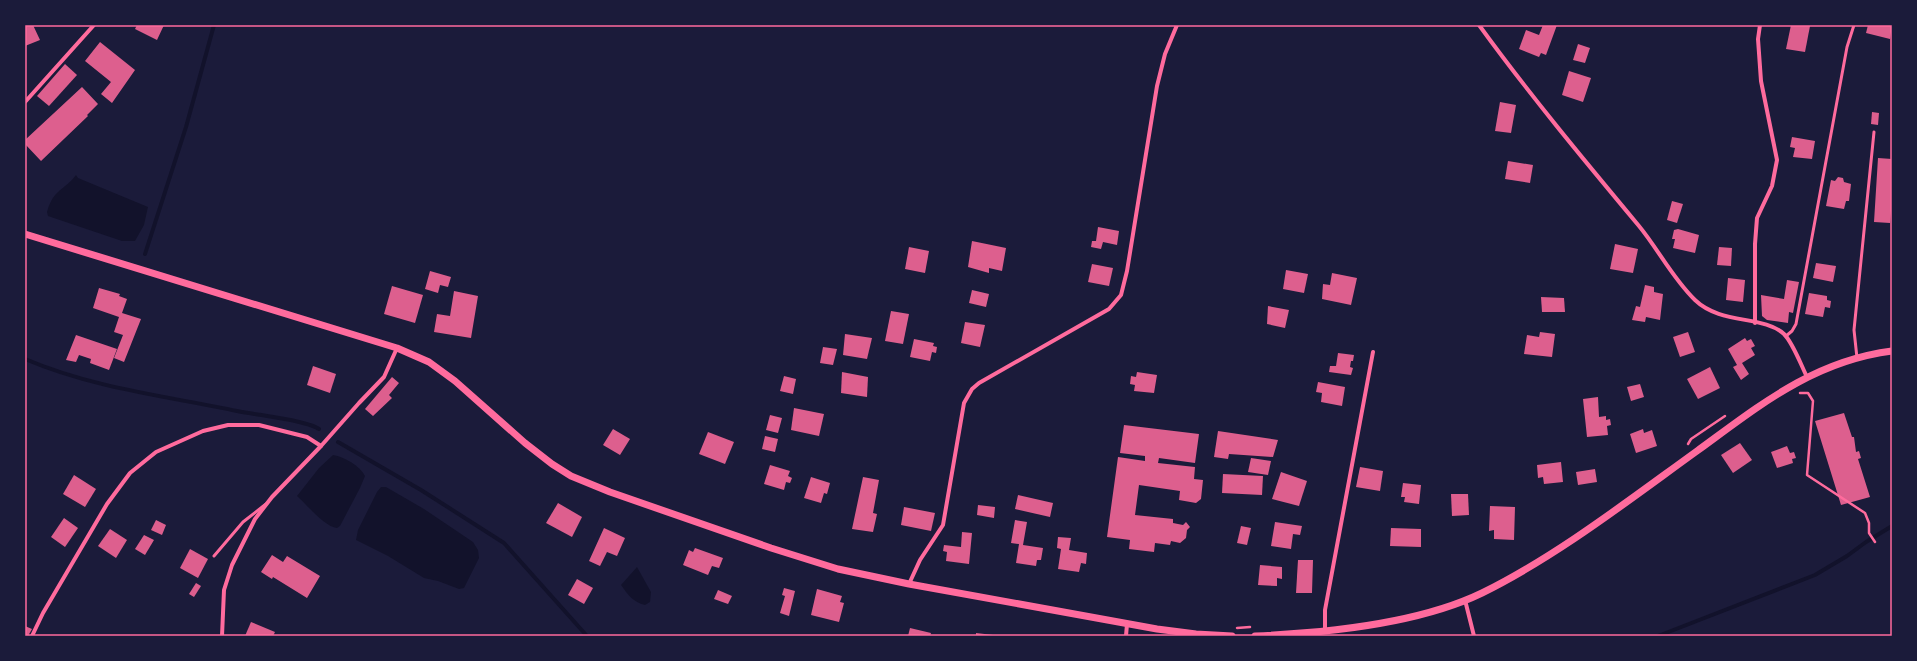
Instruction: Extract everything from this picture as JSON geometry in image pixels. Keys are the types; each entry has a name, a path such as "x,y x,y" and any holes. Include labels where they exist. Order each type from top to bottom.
{"street":[{"path":"25,102 94,25"},
{"path":"910,584 920,560 943,526 963,408 965,399 970,392 979,384 1108,308 1121,295 1128,271 1157,86 1165,54 1177,25"},
{"path":"1479,25 1579,156 1640,227 1694,299 1715,314 1777,330 1786,336 1807,377"},
{"path":"1755,324 1755,244 1757,218 1772,186 1777,160 1761,81 1758,40 1760,25"},
{"path":"25,234 397,348 429,362 446,373 481,402 536,453 580,480 805,559 838,569 910,584 1127,624 1196,634 1232,636"},
{"path":"222,636 224,590 243,539 255,519 267,503 384,377 397,348"},
{"path":"1255,636 1325,630 1404,618 1465,600 1481,593 1528,567 1625,502 1749,413 1807,377 1835,364 1892,351"},
{"path":"1325,630 1325,610 1373,352"},
{"path":"32,636 42,613 107,504 130,473 156,452 203,431 228,425 259,425 307,437 321,446"},
{"path":"1465,600 1474,636"},
{"path":"1126,636 1127,624"}],"lane":[{"path":"1786,336 1792,331 1796,324 1848,47 1854,25"},
{"path":"1857,358 1854,330 1874,132"},
{"path":"214,556 243,522 267,503"}],"path":[{"path":"1797,395 1808,393 1813,401 1807,474 1865,513 1869,523 1869,533 1875,542"},
{"path":"1687,446 1691,439 1718,420 1727,416"},
{"path":"1235,628 1256,627"}],"shaded area":[{"path":"76,175 78,178 148,207 144,225 135,241 122,241 48,216 47,212 53,198"},
{"path":"333,455 352,462 363,472 365,476 340,526 337,528 332,527 321,520 297,496 319,468"},
{"path":"381,487 386,487 424,509 473,542 478,550 479,558 464,588 459,589 438,581 424,578 388,556 356,540 358,530"},
{"path":"637,567 651,592 650,602 645,605 631,598 621,585"}],"building":[{"path":"25,25 33,25 40,40 25,46"},
{"path":"137,25 164,25 157,40 135,29"},
{"path":"1543,25 1557,25 1546,55 1541,53 1539,57 1519,49 1526,30 1539,35"},
{"path":"1791,25 1810,26 1805,52 1786,49"},
{"path":"1868,25 1892,25 1890,39 1866,33"},
{"path":"100,42 135,70 112,103 101,94 111,82 85,61"},
{"path":"1578,44 1590,48 1585,63 1573,60"},
{"path":"65,64 77,75 49,106 37,96"},
{"path":"1569,71 1591,78 1583,102 1562,95"},
{"path":"82,87 98,104 87,115 88,116 41,161 25,144 25,140"},
{"path":"1500,102 1516,105 1511,133 1495,131"},
{"path":"1872,112 1879,113 1878,125 1871,124"},
{"path":"1792,137 1815,141 1812,159 1793,157 1795,148 1790,147"},
{"path":"1878,158 1892,159 1892,198 1890,223 1874,222"},
{"path":"1508,161 1533,165 1530,183 1505,179"},
{"path":"1838,177 1843,178 1844,182 1851,184 1849,201 1846,201 1844,209 1826,206 1831,180 1835,181"},
{"path":"1672,201 1683,204 1677,223 1667,220"},
{"path":"1098,227 1119,231 1117,245 1103,242 1101,249 1091,247 1092,241 1096,241"},
{"path":"1678,229 1699,235 1695,253 1673,248 1675,239 1672,239 1674,230"},
{"path":"972,241 1006,248 1002,271 989,268 989,273 968,267"},
{"path":"1615,244 1638,249 1633,273 1610,269"},
{"path":"909,247 929,251 925,273 905,269"},
{"path":"1719,247 1732,248 1731,266 1717,265"},
{"path":"1816,263 1836,266 1833,282 1813,278"},
{"path":"1092,264 1113,268 1109,286 1088,282"},
{"path":"1286,270 1308,274 1304,293 1283,289"},
{"path":"430,271 451,277 448,287 440,285 438,293 425,289"},
{"path":"1332,273 1357,278 1351,305 1322,299 1323,284 1330,285"},
{"path":"1728,278 1745,280 1743,302 1726,300"},
{"path":"1787,280 1799,282 1793,313 1789,312 1788,323 1767,320 1762,316 1761,295 1784,299"},
{"path":"1645,285 1654,287 1654,292 1663,294 1660,320 1646,317 1645,322 1632,320 1636,306 1640,307"},
{"path":"392,286 423,295 415,323 384,314"},
{"path":"99,288 120,294 119,296 127,299 122,313 141,319 124,362 114,358 123,335 114,332 119,317 93,308"},
{"path":"972,290 989,294 986,307 969,303"},
{"path":"454,291 478,296 471,338 434,332 437,314 450,316"},
{"path":"1809,293 1827,296 1827,300 1831,301 1830,308 1825,307 1823,317 1805,314"},
{"path":"1541,297 1564,298 1565,312 1542,312"},
{"path":"1268,306 1289,310 1285,328 1267,324"},
{"path":"891,311 909,314 903,344 885,341"},
{"path":"965,322 985,325 980,347 961,343"},
{"path":"1540,332 1555,334 1552,357 1524,354 1527,335 1539,337"},
{"path":"1688,332 1695,352 1680,357 1673,337"},
{"path":"845,334 872,338 867,359 843,355"},
{"path":"76,335 117,349 109,370 90,363 91,359 79,355 76,362 66,360"},
{"path":"1745,338 1747,341 1751,339 1755,346 1751,348 1755,355 1742,363 1749,374 1741,380 1733,367 1737,365 1728,349"},
{"path":"914,339 934,343 933,346 937,347 936,353 932,352 930,361 910,357"},
{"path":"823,347 837,349 833,365 820,363"},
{"path":"1338,353 1354,355 1350,367 1353,368 1351,375 1329,372 1330,366 1336,366"},
{"path":"313,366 336,374 330,393 307,385"},
{"path":"1710,367 1720,388 1698,399 1687,379"},
{"path":"842,372 868,377 867,397 841,393"},
{"path":"1137,372 1157,375 1154,393 1134,391 1135,385 1130,384 1131,376 1136,377"},
{"path":"784,376 796,379 793,394 780,391"},
{"path":"392,377 399,383 389,395 392,398 373,416 365,409"},
{"path":"1318,382 1345,387 1342,406 1321,402 1322,393 1316,392"},
{"path":"1640,384 1644,397 1631,401 1627,387"},
{"path":"1598,397 1599,417 1606,416 1606,420 1610,419 1611,425 1607,426 1608,435 1587,437 1583,399"},
{"path":"794,408 824,414 819,436 791,430"},
{"path":"1844,413 1852,437 1854,437 1856,452 1859,451 1861,458 1858,459 1870,497 1841,505 1815,421"},
{"path":"770,415 782,418 778,433 766,430"},
{"path":"1124,425 1199,434 1195,463 1159,458 1158,463 1195,467 1194,479 1203,480 1201,499 1196,503 1179,500 1180,491 1139,485 1135,515 1173,519 1173,523 1183,525 1186,522 1190,527 1187,530 1186,538 1180,543 1171,541 1170,545 1155,543 1154,552 1129,549 1130,540 1107,537 1118,457 1145,461 1145,456 1120,453"},
{"path":"613,429 630,439 620,455 603,445"},
{"path":"1643,429 1644,433 1652,430 1657,446 1636,453 1630,434"},
{"path":"1218,431 1278,440 1273,457 1229,454 1228,459 1214,457"},
{"path":"708,432 734,442 725,464 699,454"},
{"path":"765,436 778,439 775,452 762,449"},
{"path":"1740,443 1752,460 1733,473 1721,455"},
{"path":"1787,446 1790,453 1794,452 1796,458 1792,459 1793,463 1777,468 1771,452"},
{"path":"1251,458 1271,461 1268,475 1248,472"},
{"path":"1561,462 1563,482 1544,484 1543,477 1538,478 1537,465"},
{"path":"770,465 790,471 788,476 792,478 790,483 786,482 784,490 764,484"},
{"path":"1360,467 1383,471 1380,491 1356,487"},
{"path":"1595,469 1597,482 1578,485 1576,472"},
{"path":"1281,472 1307,481 1299,506 1272,499"},
{"path":"1223,474 1263,476 1262,495 1222,493"},
{"path":"74,475 96,489 85,507 63,494"},
{"path":"811,477 830,483 827,494 824,493 821,503 804,498"},
{"path":"863,477 879,480 873,513 877,514 873,532 852,529"},
{"path":"1403,483 1421,485 1419,504 1404,502 1405,497 1401,497"},
{"path":"1451,494 1468,494 1469,515 1452,516"},
{"path":"1018,495 1053,503 1050,517 1015,509"},
{"path":"558,503 582,517 572,537 546,523"},
{"path":"978,505 995,507 994,518 977,515"},
{"path":"1490,506 1515,507 1514,540 1494,539 1494,530 1489,531"},
{"path":"904,507 935,513 931,531 901,525"},
{"path":"64,518 78,528 65,547 51,537"},
{"path":"156,520 166,525 162,535 151,530"},
{"path":"1015,520 1027,522 1023,545 1043,548 1041,560 1037,560 1036,566 1016,563 1019,544 1011,543"},
{"path":"1275,522 1302,526 1300,535 1293,534 1291,549 1271,546"},
{"path":"1241,526 1251,528 1247,545 1237,543"},
{"path":"604,528 625,538 617,556 607,552 600,566 589,561"},
{"path":"1391,528 1421,529 1421,547 1390,546"},
{"path":"110,529 127,540 116,558 98,546"},
{"path":"962,532 972,533 969,564 946,561 947,552 943,551 944,545 961,547"},
{"path":"144,535 154,540 145,555 135,549"},
{"path":"1058,537 1071,538 1069,550 1087,553 1086,564 1081,563 1079,572 1058,569 1061,549 1057,548"},
{"path":"695,548 723,558 719,568 712,566 708,575 683,565 689,550 693,552"},
{"path":"190,549 208,559 198,578 180,568"},
{"path":"272,555 283,562 287,556 320,576 307,598 273,577 272,579 261,572"},
{"path":"1298,560 1313,560 1312,593 1296,593"},
{"path":"1260,565 1282,567 1282,579 1277,578 1277,586 1258,585"},
{"path":"577,579 593,588 584,604 568,595"},
{"path":"196,583 201,586 194,597 189,594"},
{"path":"784,588 795,591 789,616 780,613 785,596 782,595"},
{"path":"817,589 842,596 840,602 844,603 839,622 811,615"},
{"path":"718,590 732,596 728,604 714,599"},
{"path":"251,622 275,632 273,636 245,636"},
{"path":"25,626 32,629 28,636 25,636"},
{"path":"910,628 931,633 930,636 908,636"},
{"path":"976,633 993,635 993,636 976,636"}],"waterway":[{"path":"145,254 186,127 214,25"},
{"path":"25,359 51,369 103,384 156,396 291,420 314,426 319,429"},
{"path":"338,442 421,490 504,543 587,636"},
{"path":"1658,636 1815,575 1892,526"}]}
